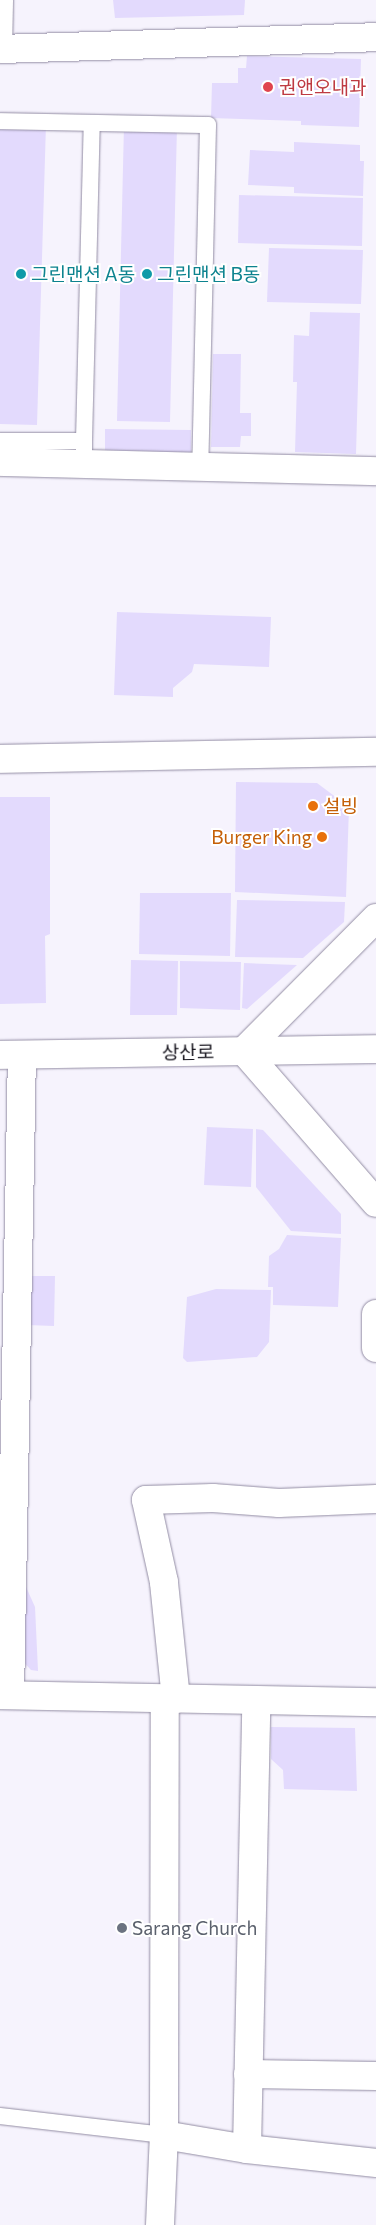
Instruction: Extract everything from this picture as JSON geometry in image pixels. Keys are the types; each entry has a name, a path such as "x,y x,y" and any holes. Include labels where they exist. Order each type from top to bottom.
{"street":[{"path":"2,49 376,37"},
{"path":"0,462 84,453 200,466 376,471"},
{"path":"0,759 376,752"},
{"path":"376,918 244,1051 376,1203"},
{"name":"상산로","path":"11,1055 376,1049"},
{"path":"11,1055 5,1695 376,1702"},
{"path":"376,1314 376,1348"},
{"path":"160,2225 164,2135 170,1699 164,1582 146,1500 213,1498 279,1503 376,1499"},
{"path":"247,2149 256,1701"},
{"path":"248,2074 376,2076"},
{"path":"164,2135 247,2149 376,2163"}],"lane":[{"path":"2,49 5,0"},
{"path":"0,121 208,125 200,466"},
{"path":"0,441 84,453 92,123"},
{"path":"0,2116 164,2135"}],"building":[{"path":"113,0 245,0 244,15 115,18"},
{"path":"247,56 361,59 359,127 301,125 301,121 211,118 212,83 238,83 238,68 246,68"},
{"name":"그린맨션 A동","path":"0,123 46,124 37,425 0,424"},
{"name":"그린맨션 B동","path":"124,125 177,126 170,422 117,421"},
{"path":"294,142 360,145 360,161 364,161 363,196 294,193 294,187 248,185 250,150 294,152"},
{"path":"239,195 363,198 362,246 238,243"},
{"path":"269,248 363,250 361,304 267,302"},
{"path":"310,312 360,313 356,454 295,452 297,382 293,382 294,335 309,336"},
{"path":"213,354 241,354 240,413 251,413 251,436 241,436 240,447 211,447"},
{"path":"105,429 191,430 191,455 105,454"},
{"path":"117,612 271,617 269,667 194,664 192,672 173,688 173,697 114,695"},
{"path":"236,782 317,783 349,807 346,897 235,892"},
{"path":"0,797 50,797 50,934 45,936 46,1003 0,1004"},
{"path":"140,893 231,893 230,956 139,954"},
{"path":"237,900 345,902 344,922 303,958 235,957"},
{"path":"131,960 178,961 177,1015 130,1015"},
{"path":"180,961 241,962 240,1010 180,1008"},
{"path":"244,963 297,965 247,1009 242,1008"},
{"path":"207,1127 253,1129 251,1187 204,1185"},
{"path":"256,1129 263,1130 341,1214 341,1234 291,1231 256,1187"},
{"path":"287,1235 341,1238 338,1307 273,1305 273,1287 268,1287 269,1256 279,1249"},
{"path":"28,1276 55,1276 54,1326 27,1325"},
{"path":"216,1289 271,1290 269,1342 257,1357 187,1362 183,1358 187,1297"},
{"path":"18,1569 35,1607 38,1671 31,1670 19,1657"},
{"path":"271,1727 355,1728 357,1791 284,1789 283,1770 271,1759"}],"place":[{"name":"권앤오내과","path":"268,87"},
{"name":"그린맨션 A동","path":"21,274"},
{"name":"그린맨션 B동","path":"147,274"},
{"name":"설빙","path":"313,806"},
{"name":"Burger King","path":"322,837"},
{"name":"Sarang Church","path":"122,1928"}]}
